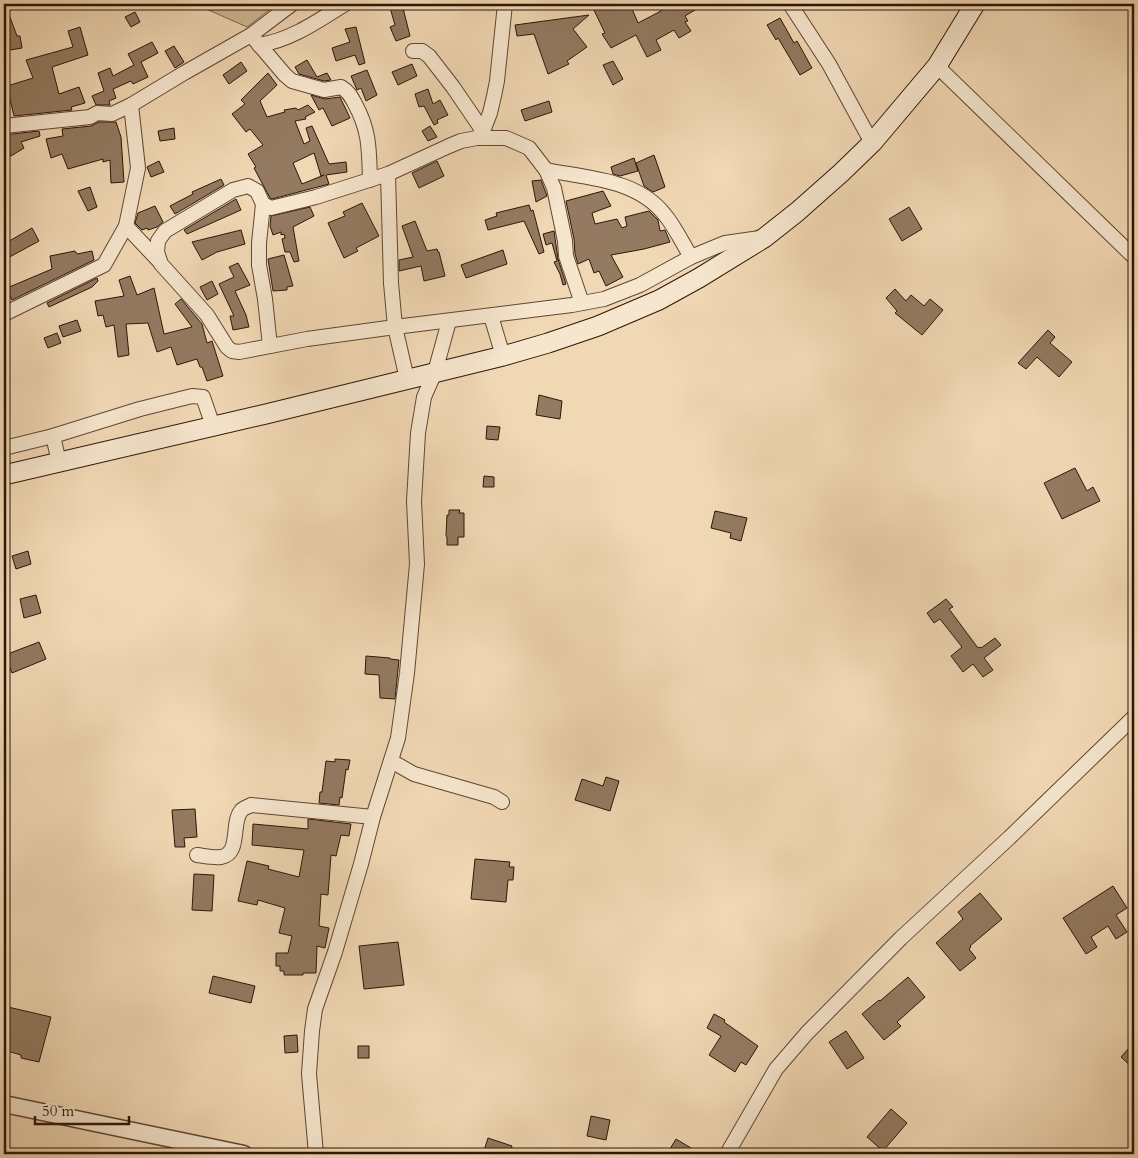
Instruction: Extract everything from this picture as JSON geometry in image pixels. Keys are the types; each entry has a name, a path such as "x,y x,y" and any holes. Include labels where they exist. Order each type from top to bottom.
{"main road":[{"path":"4,475 503,356 598,326 643,307 698,278 764,238 798,212 872,143 936,66 975,4"}],"street":[{"path":"4,126 90,117 97,114 112,114 131,105 184,73 255,40 292,4"},
{"path":"255,40 273,43 296,33 345,4"},
{"path":"480,135 490,113 497,81 505,4"},
{"path":"790,4 829,64 872,143"},
{"path":"255,40 284,75 292,81 324,90 341,87 348,92 363,119 368,134 370,180"},
{"path":"413,51 422,52 429,56 453,87 480,135"},
{"path":"936,66 1134,257"},
{"path":"4,314 104,265 126,226 138,168 131,105"},
{"path":"263,204 271,208 316,197 370,180 388,174 426,155 480,135 506,138 529,148 546,170 554,188 565,241 566,256 582,303"},
{"path":"546,170 626,186 649,199 665,214 691,257"},
{"path":"388,174 391,283 395,327 407,379"},
{"path":"162,264 157,252 158,241 165,231 232,190 248,186 257,191 263,204 259,265 266,299 270,346"},
{"path":"126,226 207,315 227,347 232,351 239,352 395,327 491,316 604,299 640,285 691,257 725,243 764,238"},
{"path":"491,316 503,356"},
{"path":"316,1154 310,1074 315,1009 338,943 373,817 398,738 408,673 417,564 414,501 418,433 424,397 435,372 449,321"},
{"path":"4,448 192,396 202,397 213,426"},
{"path":"53,436 60,462"},
{"path":"727,1154 776,1069 807,1033 900,938 1009,838 1134,717"},
{"path":"391,761 414,774 494,796 502,802"},
{"path":"197,855 222,857 227,854 234,843 237,818 242,810 251,805 373,817"},
{"path":"4,1104 183,1143 244,1154"}],"shaded area":[{"path":"195,4 277,4 247,27"}],"building":[{"path":"4,4 17,36 20,36 22,48 4,51"},
{"path":"389,4 402,4 410,36 396,41 390,27 395,25"},
{"path":"591,4 630,4 638,23 661,11 657,4 705,4 685,16 688,21 685,22 691,31 679,38 674,30 656,40 661,50 647,57 636,35 611,48 602,34 605,33"},
{"path":"135,12 140,22 131,27 125,17"},
{"path":"589,15 573,29 587,47 567,61 569,64 548,74 534,34 517,36 515,25"},
{"path":"780,18 794,43 797,41 812,68 800,75 778,38 776,40 767,25"},
{"path":"80,27 88,55 52,67 59,94 79,87 85,103 71,107 72,110 14,116 10,99 4,101 4,87 33,78 26,60 73,47 68,31"},
{"path":"356,27 365,63 359,65 355,55 336,61 332,48 350,42 345,29"},
{"path":"152,42 158,53 141,62 148,77 133,84 131,81 113,89 116,98 109,101 110,105 96,105 92,96 104,91 98,73 110,68 113,76 134,65 128,54"},
{"path":"174,46 184,62 175,68 165,51"},
{"path":"307,60 317,77 327,73 331,80 324,81 299,74 295,67"},
{"path":"613,61 623,79 613,85 603,65"},
{"path":"241,62 247,71 229,84 223,75"},
{"path":"412,64 417,76 398,85 392,72"},
{"path":"367,70 377,95 366,101 361,88 357,90 351,76"},
{"path":"268,73 277,85 260,101 267,117 285,112 284,110 296,108 298,110 308,105 315,112 305,117 306,119 295,121 304,144 310,141 306,128 312,126 329,164 346,162 347,172 326,175 329,184 270,198 248,154 263,145 250,129 246,132 232,114 245,104 241,100","holes":["314,153 321,176 324,175 302,184 293,163"]},
{"path":"428,89 433,104 440,100 448,115 437,120 438,123 434,125 424,106 419,107 415,94"},
{"path":"311,95 325,99 340,97 350,118 332,126 323,108 319,110"},
{"path":"549,101 552,112 525,121 521,110"},
{"path":"99,122 116,122 121,137 124,182 111,183 110,160 103,162 103,159 68,169 62,154 51,158 46,139 63,136 62,129 91,126"},
{"path":"430,126 437,137 428,141 422,131"},
{"path":"174,128 175,139 160,141 158,131"},
{"path":"39,131 40,136 21,142 24,148 11,156 6,146 4,135"},
{"path":"654,155 665,187 653,192 644,186 636,163"},
{"path":"634,158 638,171 620,176 613,174 611,167"},
{"path":"159,161 164,172 151,177 147,167"},
{"path":"437,161 444,176 419,188 412,173"},
{"path":"221,179 224,185 175,214 170,206 193,194 192,192"},
{"path":"541,180 547,196 536,202 532,181"},
{"path":"90,187 97,207 88,211 78,191"},
{"path":"603,191 611,206 592,213 595,224 617,219 622,228 627,226 625,217 649,211 658,220 660,231 665,230 670,242 611,255 623,277 606,286 599,271 594,273 589,259 578,264 566,201"},
{"path":"236,199 241,210 187,234 184,230"},
{"path":"362,203 379,236 356,248 358,251 344,258 328,223 345,216 343,212"},
{"path":"529,205 531,211 533,210 544,252 539,254 524,221 488,230 485,220 497,216 496,213"},
{"path":"155,206 163,222 157,227 142,230 135,223 138,213"},
{"path":"310,207 314,216 293,227 299,261 294,262 290,252 285,252 282,239 285,238 284,234 281,235 281,232 273,235 270,226 271,216"},
{"path":"909,207 922,229 902,241 889,219"},
{"path":"415,221 427,251 437,249 439,252 445,276 424,281 421,266 399,271 399,260 413,257 402,226"},
{"path":"32,228 39,241 4,260 4,244"},
{"path":"241,230 245,244 217,252 202,260 192,242"},
{"path":"554,231 558,259 566,284 563,285 554,262 557,261 552,243 546,245 543,234"},
{"path":"503,250 507,264 466,278 461,265"},
{"path":"75,251 77,254 92,251 94,260 12,300 7,288 52,269 50,256"},
{"path":"284,255 293,286 287,287 287,290 273,291 268,259"},
{"path":"238,263 250,285 235,291 246,315 249,327 233,330 230,316 234,316 219,284 234,277 229,267"},
{"path":"130,276 137,295 154,288 164,334 192,327 175,304 181,299 202,324 207,343 212,341 223,376 207,381 197,359 177,365 171,347 157,352 148,323 126,324 129,355 118,357 114,325 106,327 103,315 98,316 95,301 124,296 119,280"},
{"path":"97,278 98,281 92,287 49,307 47,303"},
{"path":"212,281 218,294 207,300 200,287"},
{"path":"895,289 906,301 911,295 924,306 930,299 943,310 922,335 895,313 897,311 886,298"},
{"path":"77,320 81,331 63,337 59,326"},
{"path":"1048,330 1055,337 1050,343 1072,362 1059,377 1037,357 1026,369 1018,363"},
{"path":"57,333 61,343 48,348 44,338"},
{"path":"539,395 562,401 560,419 536,415"},
{"path":"487,426 500,427 498,440 486,439"},
{"path":"1075,468 1087,491 1093,487 1100,501 1062,519 1044,483"},
{"path":"484,476 494,477 494,487 483,487"},
{"path":"449,510 460,510 459,513 464,513 464,537 458,537 458,545 447,545 447,515 449,515"},
{"path":"715,511 747,518 741,541 730,538 731,533 711,528"},
{"path":"28,551 31,564 16,569 12,556"},
{"path":"36,595 41,613 24,618 20,599"},
{"path":"946,599 953,607 949,609 978,648 981,648 995,638 1001,645 984,658 993,670 983,677 973,664 963,672 951,656 962,647 940,619 934,623 927,613"},
{"path":"39,642 46,659 12,673 5,655"},
{"path":"366,656 399,660 395,699 380,698 379,675 365,674"},
{"path":"335,759 350,760 348,770 346,769 342,798 340,797 339,805 319,803 326,761 335,762"},
{"path":"606,777 619,781 610,811 575,800 582,779 603,786"},
{"path":"195,809 197,837 184,838 185,847 175,847 172,810"},
{"path":"308,819 351,824 349,836 341,835 336,856 331,855 328,895 321,894 319,926 329,928 325,948 317,946 316,973 284,975 284,971 280,971 280,966 276,966 276,953 288,953 292,936 279,933 285,908 258,900 257,905 238,901 247,861 269,866 268,869 299,877 304,850 252,845 253,824 308,829"},
{"path":"475,859 510,862 509,867 514,867 513,880 508,880 506,902 471,899"},
{"path":"194,874 214,875 212,911 192,910"},
{"path":"1113,886 1127,908 1116,915 1127,932 1116,939 1108,926 1091,937 1097,947 1086,954 1063,918"},
{"path":"980,893 1002,919 970,946 969,949 976,958 960,971 936,943 963,919 958,912"},
{"path":"398,942 404,985 364,989 359,946"},
{"path":"213,976 255,986 251,1003 209,993"},
{"path":"908,977 925,997 897,1022 901,1026 884,1040 862,1014"},
{"path":"8,1007 51,1017 39,1062 21,1058 21,1055 4,1050 4,1024"},
{"path":"714,1014 725,1020 724,1022 758,1046 746,1065 741,1062 735,1072 709,1055 721,1036 707,1028"},
{"path":"846,1031 864,1058 847,1069 829,1042"},
{"path":"297,1035 298,1052 285,1053 284,1036"},
{"path":"358,1046 369,1046 369,1058 358,1058"},
{"path":"1128,1049 1134,1054 1134,1069 1121,1057"},
{"path":"891,1109 907,1123 883,1151 867,1137"},
{"path":"591,1116 610,1120 606,1140 587,1136"},
{"path":"488,1138 512,1146 510,1154 483,1154"},
{"path":"676,1139 701,1154 667,1154"}]}
